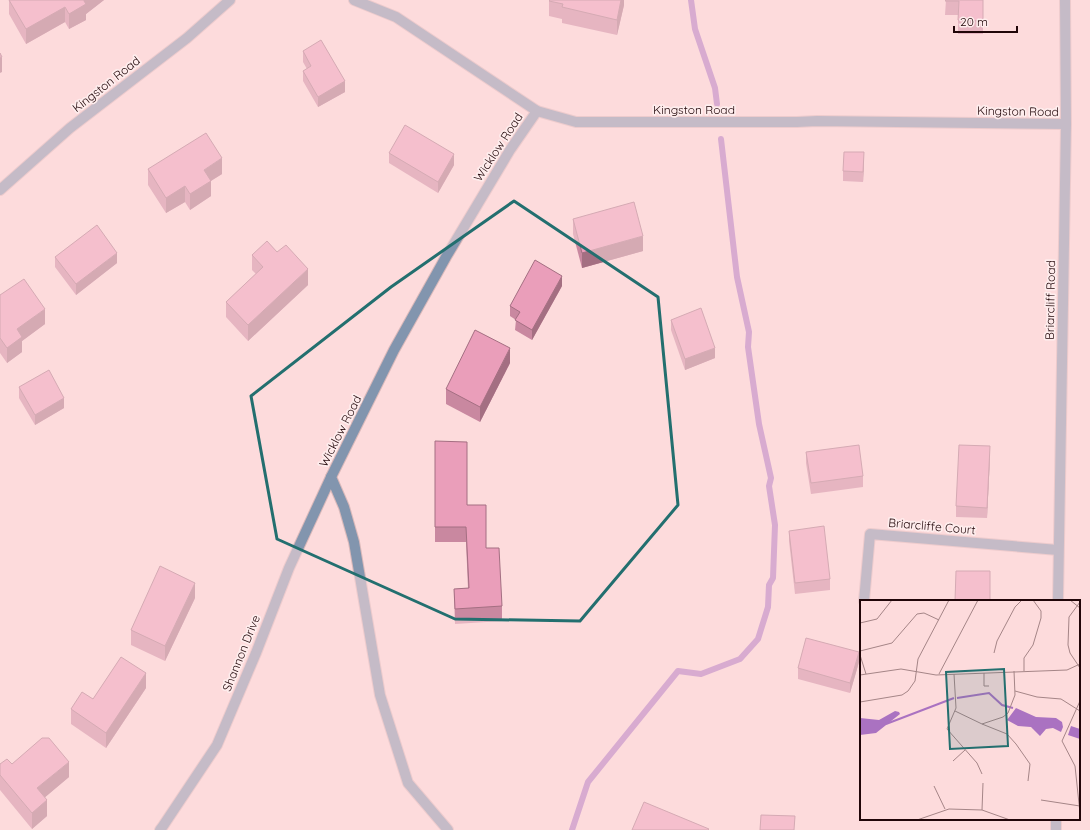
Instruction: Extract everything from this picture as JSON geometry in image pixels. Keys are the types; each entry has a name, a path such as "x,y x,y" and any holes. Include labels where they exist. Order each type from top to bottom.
{"street":[{"name":"Kingston Road","path":"0,190 70,128 187,38 230,0"},
{"name":"Kingston Road","path":"354,0 396,17 538,111 576,122 817,121 1066,124"},
{"name":"Briarcliff Road","path":"1058,600 1066,124 1065,0"},
{"name":"Wicklow Road","path":"448,830 408,783 380,694 354,542 344,507 331,477 394,350 442,263 510,150 538,111"},
{"name":"Shannon Drive","path":"160,830 216,745 256,653 289,568 331,477"},
{"name":"Briarcliffe Court","path":"864,600 870,534 1058,550"}],"highlighted area":[{"path":"514,201 658,297 678,505 580,621 455,619 277,539 251,396 391,287"}],"building":[{"path":"9,0 84,0 86,4 69,14 65,7 26,29"},
{"path":"621,0 617,20 562,7 563,4 549,1"},
{"path":"983,0 983,21 958,20 959,1 945,1"},
{"path":"321,40 345,81 318,97 303,71 311,66 303,51"},
{"path":"405,125 454,154 438,182 389,153"},
{"path":"206,133 222,158 204,170 211,181 190,194 185,186 166,198 148,169"},
{"path":"844,152 864,152 863,172 843,171"},
{"path":"634,202 643,236 582,253 573,219"},
{"path":"97,225 117,253 76,284 55,257"},
{"path":"267,241 277,252 286,245 308,269 248,325 226,302 263,267 252,255"},
{"path":"535,260 562,276 532,330 515,320 520,312 510,306"},
{"path":"24,279 45,309 17,329 22,337 7,348 0,338 0,295"},
{"path":"701,308 715,348 685,359 671,320"},
{"path":"475,330 510,348 480,407 446,389"},
{"path":"49,370 64,398 35,415 19,387"},
{"path":"435,441 467,442 467,505 486,505 486,548 499,548 502,606 455,609 454,589 469,588 466,527 435,527"},
{"path":"859,445 863,476 811,483 806,452"},
{"path":"959,445 990,446 987,508 956,506"},
{"path":"824,526 830,579 795,583 789,531"},
{"path":"160,566 195,583 165,646 131,630"},
{"path":"956,571 990,571 990,600 955,600"},
{"path":"806,638 859,652 850,683 798,668"},
{"path":"121,657 146,673 106,733 71,709 82,692 93,699"},
{"path":"42,738 49,738 69,762 37,788 47,800 32,813 0,775 0,764 7,759 12,764"},
{"path":"644,802 709,829 632,830"},
{"path":"761,815 795,816 794,830 760,830"}],"waterway":[{"path":"691,0 695,29 715,88 717,104"},
{"path":"572,830 588,782 678,671 701,674 740,659 758,639 768,607 769,585 773,578 775,525 769,486 771,478 759,424 748,347 749,332 737,277 721,139"}]}
